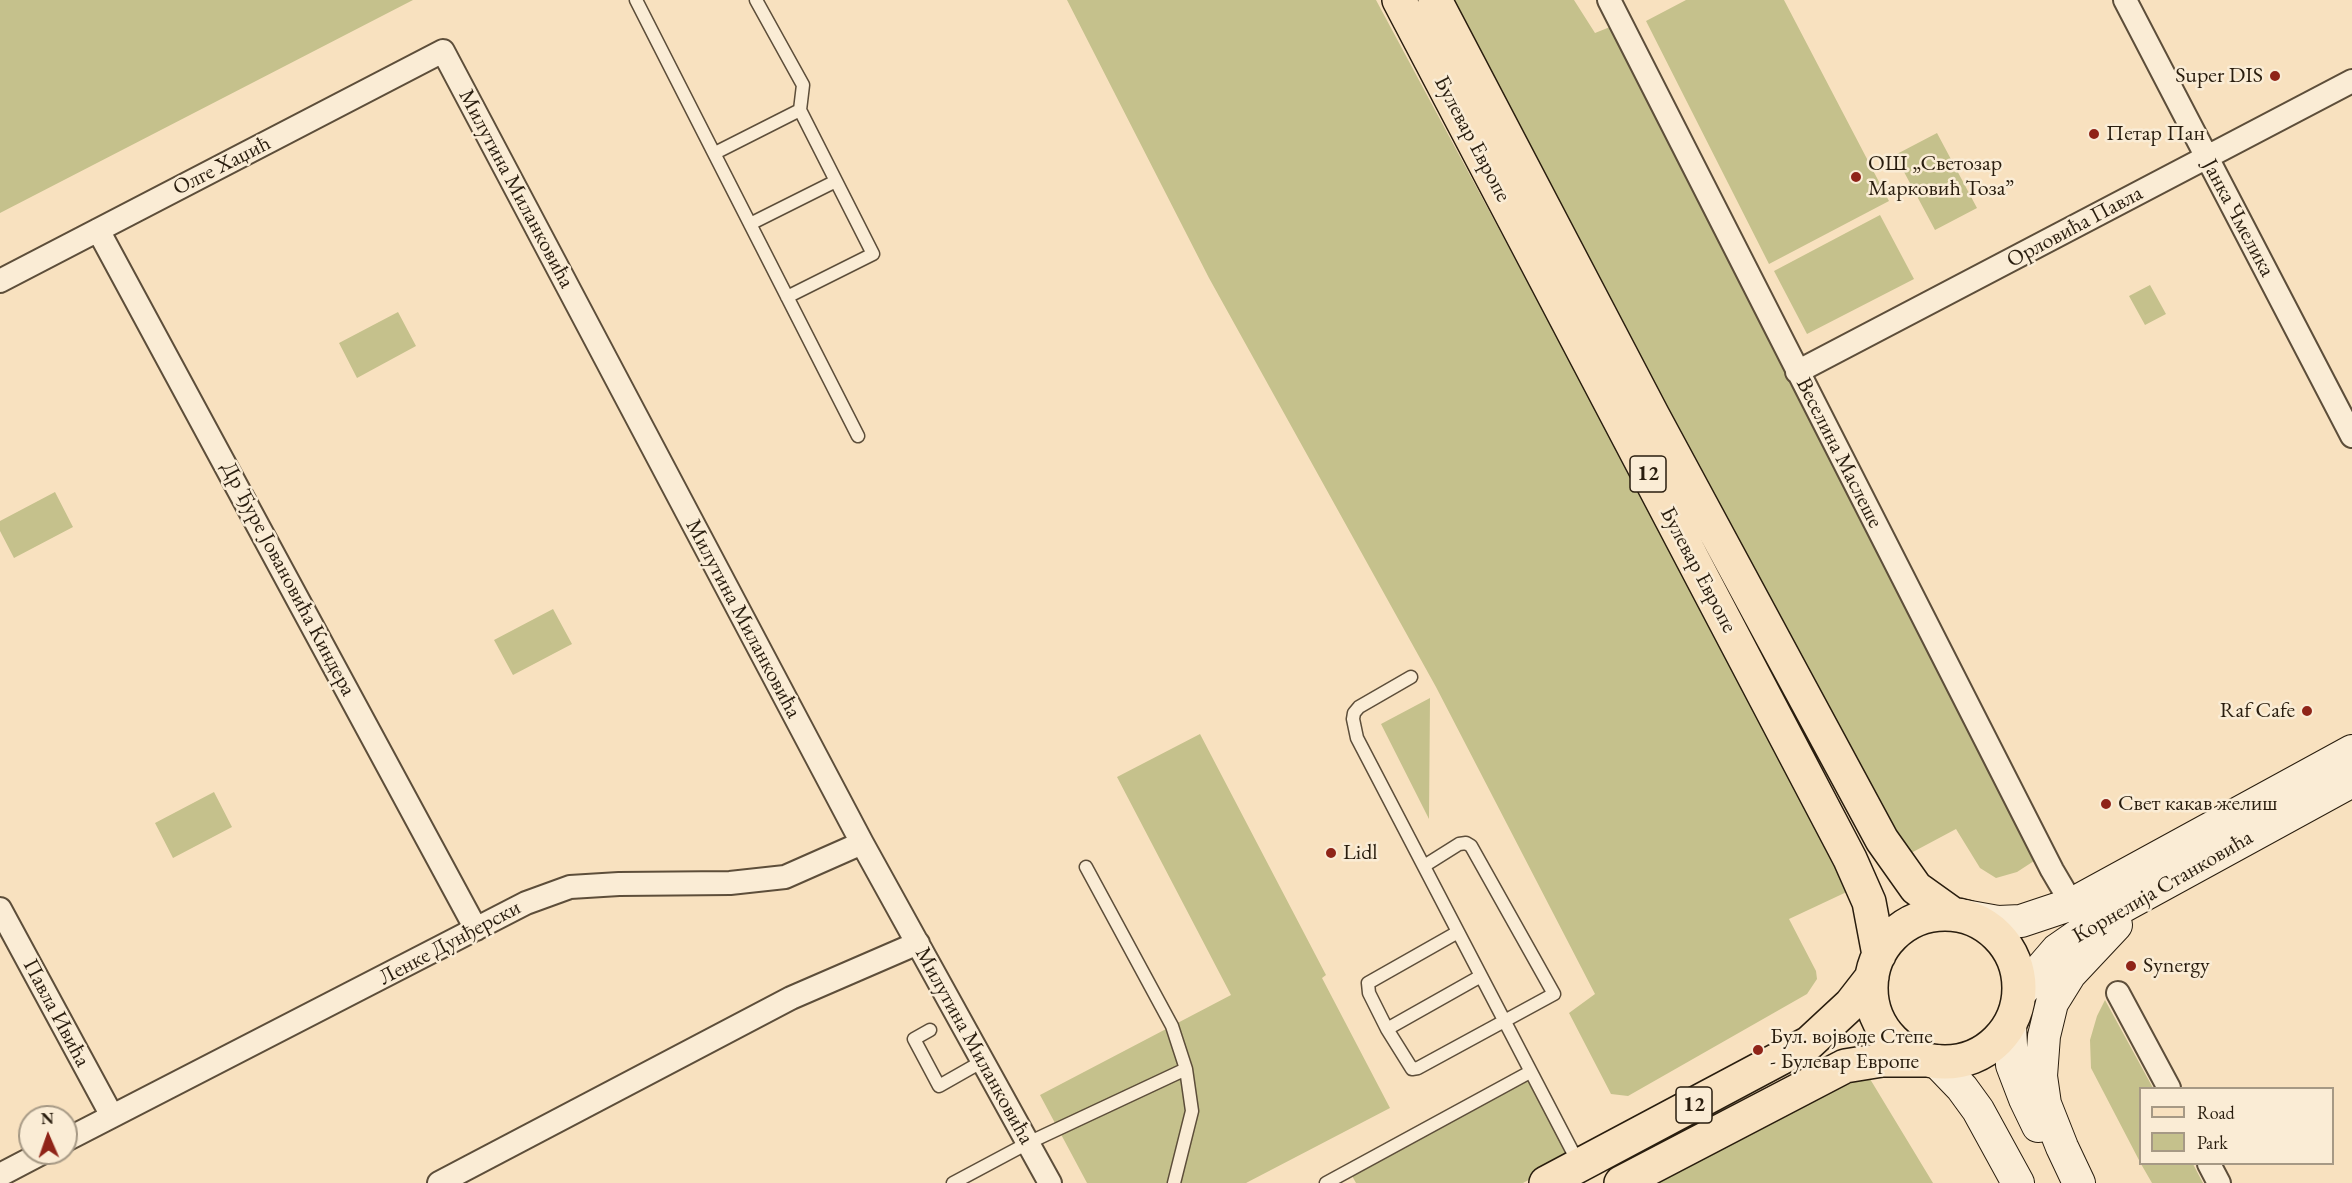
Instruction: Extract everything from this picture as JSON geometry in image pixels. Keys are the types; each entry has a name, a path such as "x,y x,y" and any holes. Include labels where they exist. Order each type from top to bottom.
{"main road":[{"name":"Булевар Европе","path":"1399,0 1850,859 1869,902 1875,966"},
{"name":"Булевар Европе","path":"1435,0 1653,416 1882,840 1916,888 1955,914"},
{"name":"Корнелија Станковића","path":"1955,914 1998,922 2021,921 2072,904 2352,751"},
{"name":"Корнелија Станковића","path":"2019,994 2057,950 2109,914 2352,781"},
{"path":"2079,1183 2045,1104 2041,1076 2044,1036 2052,1003 2070,974 2150,890"},
{"name":"12","path":"1546,1183 1809,1042 1851,1004 1891,936 1909,923 1929,915 1955,914 1984,924 2004,943 2017,967 2019,994 2010,1025 1996,1042 1978,1054 1958,1061 1882,1060 1845,1066 1621,1183"},
{"name":"12","path":"1875,966 1872,1002 1875,1013 1887,1035 1906,1051 1932,1061"},
{"path":"2010,1025 2012,1065 2025,1099 2068,1183"},
{"path":"1932,1061 1962,1088 1978,1110 2018,1183"}],"street":[{"name":"Веселина Маслеше","path":"1609,0 2041,849 2072,904"},
{"name":"Јанка Чмелика","path":"2125,0 2352,436"},
{"name":"Олге Хаџић","path":"0,281 443,51"},
{"name":"Милутина Миланковића","path":"443,51 862,843 1050,1183"},
{"name":"Орловића Павла","path":"1797,372 2352,81"},
{"name":"Др Ђуре Јовановића Киндера","path":"98,230 476,929"},
{"name":"Ленке Дунђерски","path":"78,1134 526,903 570,887 730,883 786,877 862,843"},
{"name":"Павла Ивића","path":"2,916 112,1116"},
{"path":"439,1183 791,998 918,943"},
{"path":"2118,993 2168,1087"},
{"path":"0,1176 20,1165"},
{"path":"2210,1165 2219,1183"}],"lane":[{"path":"637,0 858,436"},
{"path":"756,0 803,86 800,110 873,254 787,297"},
{"path":"715,153 800,110"},
{"path":"750,224 836,181"},
{"path":"1410,677 1367,701 1354,713 1357,738 1579,1166"},
{"path":"1424,866 1459,844 1466,843 1471,846 1554,994 1418,1068 1412,1069 1368,993 1368,983 1458,932"},
{"path":"1086,867 1172,1026 1186,1069 1192,1111 1174,1183"},
{"path":"1387,1029 1481,976"},
{"path":"930,1030 914,1040 939,1086 983,1061"},
{"path":"953,1183 1028,1143 1186,1069"},
{"path":"1326,1183 1530,1072"}],"green space":[{"path":"0,0 413,0 0,213"},
{"path":"1067,0 1376,0 1853,889 1789,919 1816,971 1817,979 1807,994 1628,1096 1611,1094 1569,1013 1595,994 1436,687 1209,278"},
{"path":"1445,0 1574,0 1595,33 1610,27 1867,532 2037,859 2017,872 1996,878 1980,868 1956,829 1911,853 1905,848"},
{"path":"1686,0 1784,0 1889,201 1769,264 1646,21"},
{"path":"1937,133 1977,208 1935,230 1895,155"},
{"path":"1880,215 1914,279 1807,334 1774,271"},
{"path":"2150,285 2166,314 2145,325 2129,296"},
{"path":"398,312 416,346 357,378 339,343"},
{"path":"55,492 73,527 14,558 0,531 0,521"},
{"path":"553,609 572,644 513,675 494,640"},
{"path":"1430,698 1429,819 1381,724"},
{"path":"1200,734 1326,975 1322,978 1390,1108 1246,1183 1087,1183 1040,1095 1231,995 1117,777"},
{"path":"214,792 232,827 173,858 155,823"},
{"path":"2105,1000 2152,1087 2139,1087 2139,1160 2091,1068 2090,1040 2097,1016"},
{"path":"1867,1074 1933,1183 1641,1183 1829,1084"},
{"path":"1527,1080 1570,1158 1523,1183 1356,1183 1351,1174"},
{"path":"2142,1165 2194,1165 2203,1183 2152,1183"}],"place":[{"name":"Super DIS","path":"2275,76"},
{"name":"Петар Пан","path":"2094,134"},
{"name":"ОШ „Светозар Марковић Тоза”","path":"1856,177"},
{"name":"Raf Cafe","path":"2307,711"},
{"name":"Свет какав желиш","path":"2106,804"},
{"name":"Lidl","path":"1331,853"},
{"name":"Synergy","path":"2131,966"},
{"name":"Бул. војводе Степе - Булевар Европе","path":"1758,1050"}]}
